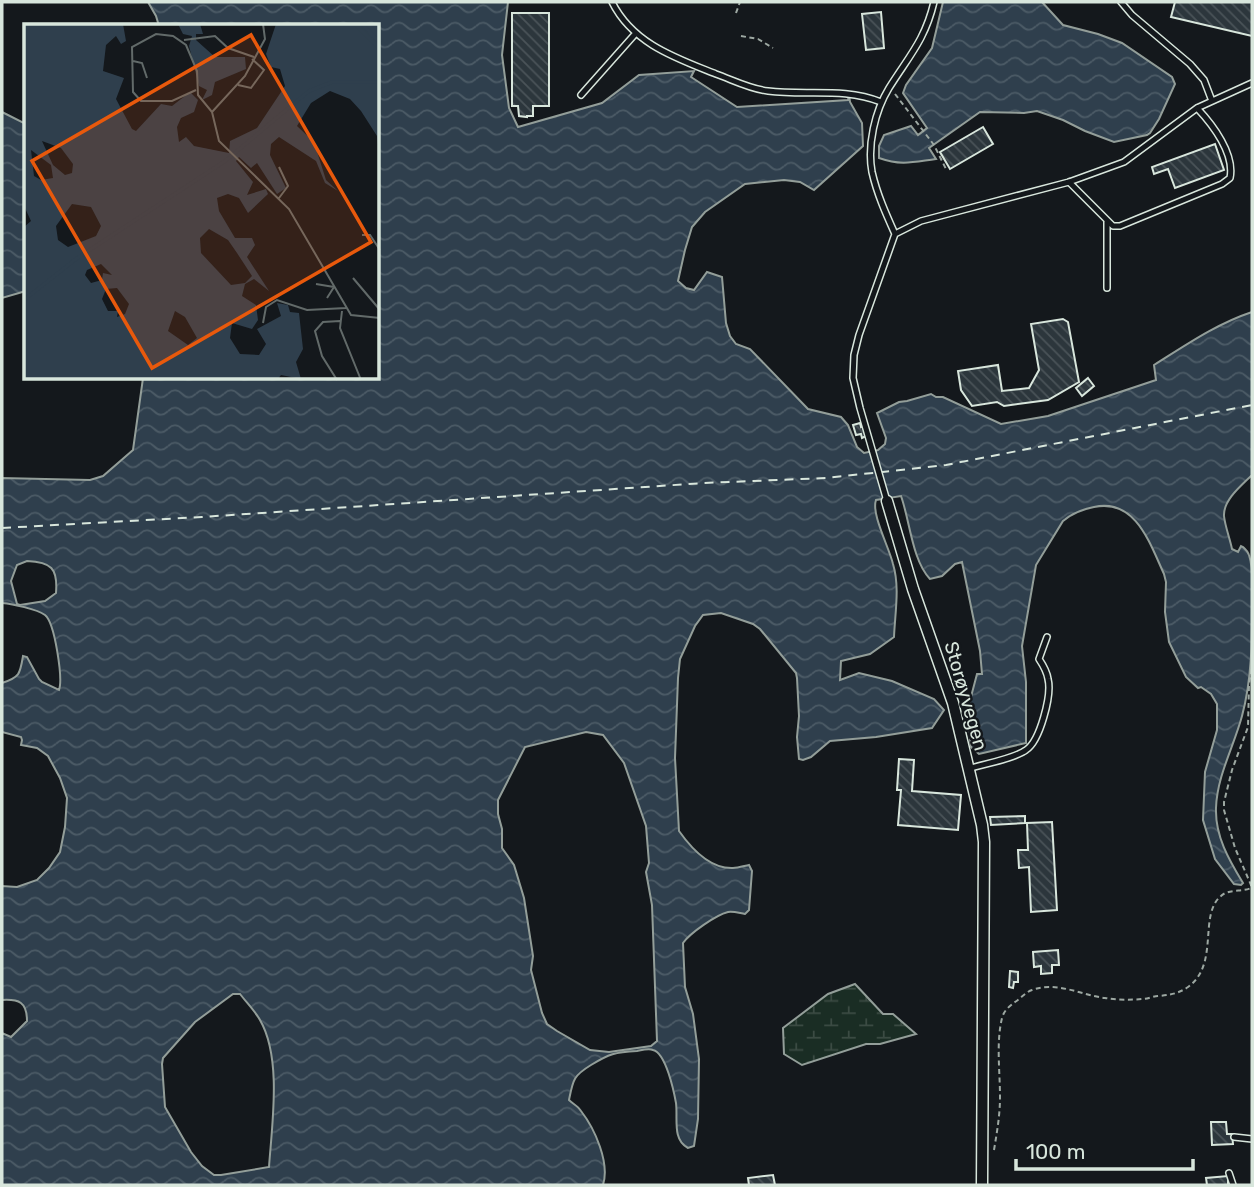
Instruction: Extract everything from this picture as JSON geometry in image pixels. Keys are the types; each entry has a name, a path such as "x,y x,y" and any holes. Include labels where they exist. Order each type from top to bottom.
{"street":[{"name":"Storøyvegen","path":"887,501 913,589 953,703 984,842 982,1185"}],"lane":[{"path":"612,2 636,33 657,49 748,86 767,91 848,93 881,102"},
{"path":"934,2 921,41 881,102 871,147 872,170 895,234 921,221 1069,182 1124,162 1197,108 1252,83"},
{"path":"1121,2 1132,15 1190,64 1204,80 1212,101"},
{"path":"581,95 636,33"},
{"path":"1069,182 1113,226 1120,226 1222,184 1230,178 1232,169 1218,133 1197,108"},
{"path":"1107,222 1107,288"},
{"name":"Storøyvegen","path":"887,501 853,378 854,355 859,335 895,234"},
{"path":"968,769 1020,754 1030,748 1037,738 1048,699 1049,680 1039,659 1047,637"},
{"path":"1234,1137 1252,1139"},
{"path":"1229,1173 1233,1185"}],"path":[{"path":"736,13 740,2"},
{"path":"741,36 758,39 774,48"},
{"path":"889,88 934,145 947,171"},
{"path":"993,1157 1000,1100 999,1041 1004,1013 1011,1005 1031,990 1042,988 1070,989 1105,998 1141,999 1173,995 1185,990 1193,984 1205,962 1210,916 1219,897 1224,893 1251,888 1231,836 1224,802 1232,770 1248,727 1252,663"}],"green space":[{"path":"855,984 883,1014 893,1014 916,1034 880,1044 866,1044 802,1065 784,1054 783,1028 828,994"}],"water":[{"path":"148,2 508,2 502,55 509,108 518,127 602,103 639,75 694,71 691,77 737,107 848,100 849,95 862,123 863,146 814,190 800,182 784,180 745,184 705,212 692,227 678,281 686,288 694,290 707,272 722,277 726,323 736,344 750,349 808,409 841,417 848,425 857,447 864,453 878,450 885,444 886,438 877,413 899,402 931,394 1001,424 1048,416 1156,380 1154,365 1214,329 1252,312 1252,475 1230,499 1224,516 1232,549 1238,552 1241,546 1243,547 1251,561 1251,660 1245,702 1223,773 1216,808 1220,838 1243,883 1234,884 1215,859 1203,820 1205,772 1217,730 1217,704 1211,694 1201,687 1198,688 1186,677 1169,642 1164,574 1147,537 1131,516 1121,509 1094,507 1063,521 1036,565 1022,646 1026,682 1026,743 979,754 971,747 967,712 977,674 982,674 980,651 962,562 955,564 942,576 930,579 915,551 901,496 876,500 878,522 895,573 897,600 894,637 870,654 841,661 840,680 859,673 892,681 934,699 944,710 932,728 830,741 811,757 799,759 796,673 760,629 721,613 703,615 680,659 675,758 679,831 695,850 709,861 735,868 749,865 752,871 749,910 745,914 730,912 717,917 683,943 685,987 693,1014 699,1059 698,1119 694,1146 688,1148 680,1140 669,1073 658,1053 647,1049 608,1056 581,1072 573,1083 569,1100 580,1109 596,1137 603,1157 603,1185 2,1185 2,1033 11,1037 27,1021 21,1003 2,1000 2,886 17,887 37,880 49,868 60,852 67,798 48,756 37,748 21,745 21,737 2,732 2,683 18,674 23,656 27,657 42,682 59,690 60,675 52,629 45,615 2,603 2,478 90,480 103,476 133,450 143,380 380,380 380,24 158,24","holes":["27,561 42,563 54,572 56,593 45,601 17,604 11,581 17,565","586,732 603,735 624,763 646,826 649,863 646,872 652,905 657,1041 651,1046 609,1052 590,1050 547,1024 531,970 533,956 524,898 514,865 502,848 502,829 498,814 498,800 525,747","233,994 240,994 260,1020 271,1053 274,1092 269,1167 214,1175 202,1166 191,1152 165,1107 162,1064 163,1058 195,1022"]},
{"path":"943,2 1042,2 1063,25 1122,43 1172,77 1175,84 1159,119 1147,135 1114,142 1037,111 980,112 929,148 936,159 901,163 879,158 879,146 884,135 911,126 918,135 927,128 903,93 932,48"},
{"path":"2,112 24,123 24,292 2,298"}],"building":[{"path":"1175,2 1252,2 1252,36 1171,17"},
{"path":"881,12 884,48 866,50 862,14"},
{"path":"512,13 549,13 549,106 533,106 533,116 519,116 518,106 512,106"},
{"path":"983,127 993,144 950,169 940,152"},
{"path":"1215,144 1224,170 1175,188 1168,169 1154,174 1152,167"},
{"path":"1063,319 1068,322 1079,382 1048,400 1004,406 997,402 972,406 961,390 958,371 998,365 1002,391 1029,388 1039,370 1031,324"},
{"path":"1088,378 1094,386 1082,396 1076,388"},
{"path":"860,423 866,436 862,438 861,434 856,435 853,425"},
{"path":"899,759 914,760 912,791 961,795 958,830 898,825 901,790 897,790"},
{"path":"1025,816 1025,823 991,825 990,817"},
{"path":"1052,822 1057,910 1031,912 1029,867 1019,868 1018,850 1028,850 1027,823"},
{"path":"1058,950 1059,965 1052,965 1052,973 1041,974 1041,966 1034,967 1033,952"},
{"path":"1010,971 1018,972 1018,982 1014,982 1013,988 1009,987"},
{"path":"1211,1122 1226,1122 1227,1134 1232,1134 1233,1144 1212,1145"},
{"path":"773,1175 775,1185 749,1185 748,1178"},
{"path":"1228,1176 1228,1185 1207,1185 1206,1178"}],"ferry route":[{"path":"2,528 704,483 826,478 946,465 1252,405"}]}
